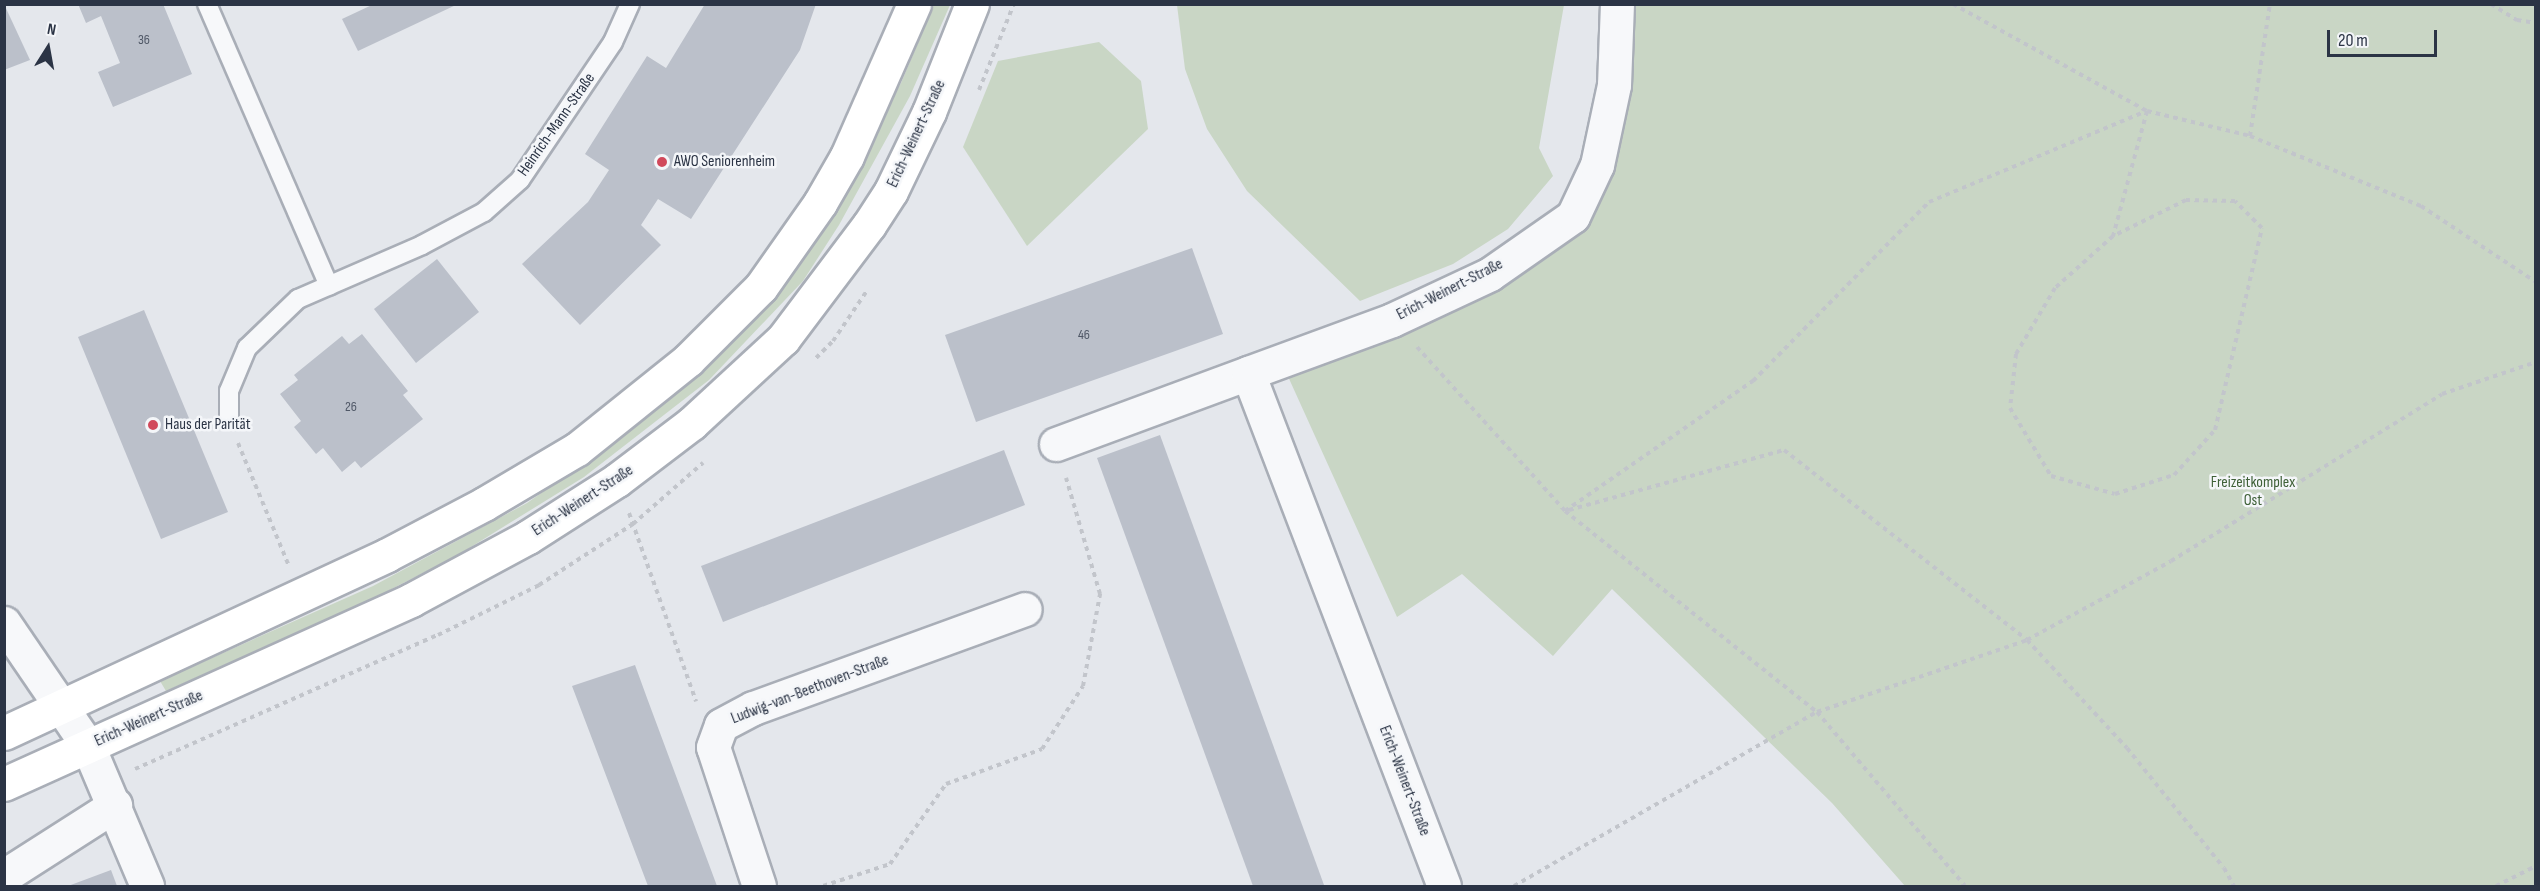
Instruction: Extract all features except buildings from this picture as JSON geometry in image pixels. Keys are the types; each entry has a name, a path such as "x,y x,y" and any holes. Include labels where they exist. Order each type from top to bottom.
{"street":[{"path":"4,733 301,595 484,504 577,449 688,360 735,316 782,259 826,194 868,114 914,4"},
{"name":"Erich-Weinert-Straße","path":"4,784 411,600 528,537 617,480 738,383 783,339 840,268 891,191 929,112 972,4"},
{"name":"Erich-Weinert-Straße","path":"1056,444 1392,320 1490,274 1573,216 1597,165 1614,85 1617,4"},
{"name":"Erich-Weinert-Straße","path":"1248,373 1444,886"},
{"name":"Ludwig-van-Beethoven-Straße","path":"713,747 721,725 753,708 1025,609"},
{"path":"4,622 64,706 88,746 147,886"},
{"path":"713,747 759,886"},
{"path":"4,876 115,806"}],"lane":[{"path":"207,4 329,286"},
{"name":"Heinrich-Mann-Straße","path":"229,418 229,390 247,348 298,299 484,212 520,180 613,42 630,4"}],"path":[{"path":"1953,4 2147,111 2250,136 2421,206 2535,282"},
{"path":"2250,136 2270,4"},
{"path":"2491,4 2517,20 2535,23"},
{"path":"1565,511 1753,381 1929,202 2147,111"},
{"path":"2113,236 2186,200 2235,201 2262,228 2215,430 2174,475 2115,494 2051,476 2010,408 2016,354 2050,297 2113,236 2147,111"},
{"path":"1392,320 1565,511 1817,712 1965,886"},
{"path":"1514,886 1817,712 2027,640 2171,561 2442,394 2535,362"},
{"path":"229,418 301,595"},
{"path":"823,886 890,864 946,784 1042,749 1083,686 1100,594 1056,444"},
{"path":"1565,511 1784,450 2027,640 2127,748 2224,868 2234,886"},
{"path":"617,480 713,747"},
{"path":"2496,886 2535,867"}],"green space":[{"path":"934,5 950,5 910,96 839,225 803,281 709,380 584,477 458,555 378,596 166,691 160,681 373,586 527,503 577,468 862,154 901,83"},
{"path":"1177,5 1564,5 1539,148 1553,176 1508,229 1453,264 1360,301 1247,191 1207,129 1185,69"},
{"name":"Freizeitkomplex Ost","path":"1617,5 2535,5 2535,886 1905,886 1832,803 1612,589 1553,656 1462,574 1397,617 1281,361 1573,216"},
{"path":"1099,42 1141,81 1148,129 1027,246 963,147 998,61"}],"place":[{"name":"AWO Seniorenheim","path":"662,162"},
{"name":"Haus der Parität","path":"153,425"}]}
